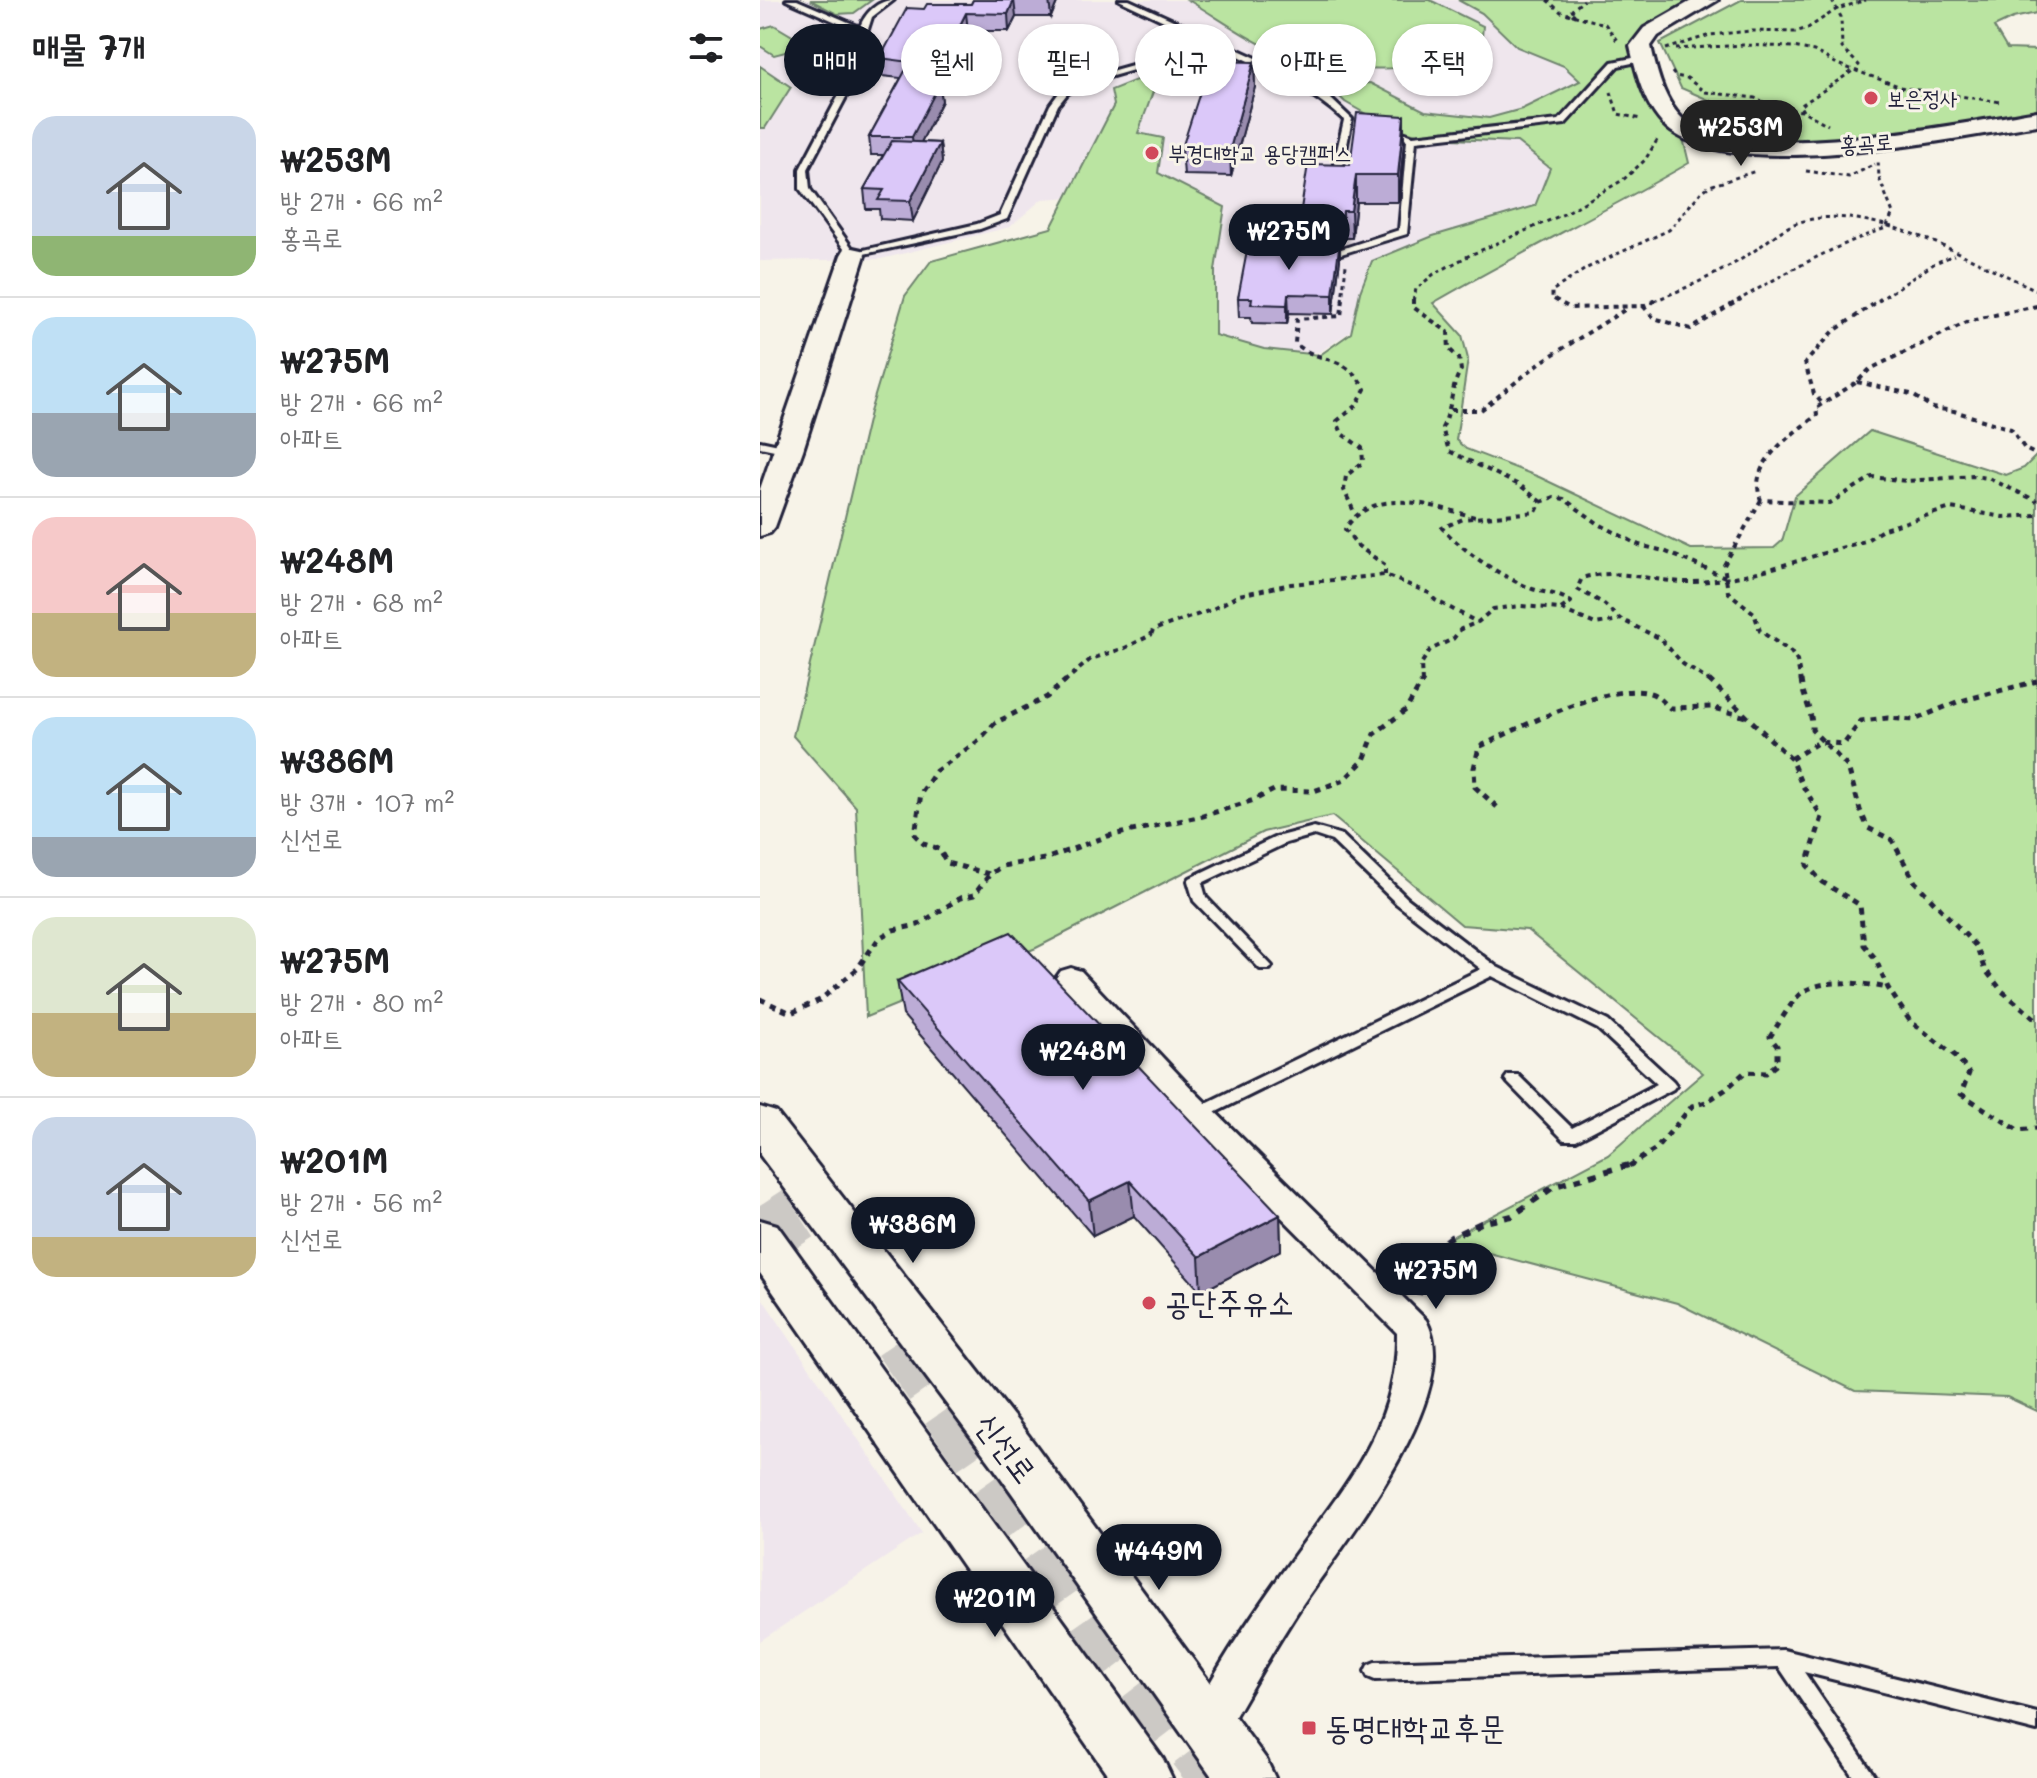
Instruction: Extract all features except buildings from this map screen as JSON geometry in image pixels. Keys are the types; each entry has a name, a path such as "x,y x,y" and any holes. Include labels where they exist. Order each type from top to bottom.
{"main road":[{"name":"신선로","path":"760,1123 1010,1450 1246,1778"},
{"path":"760,1237 1143,1778"}],"street":[{"path":"1653,63 1640,46 1651,32 1708,0"},
{"name":"홍곡로","path":"1653,63 1651,88 1665,110 1685,131 1733,144 1787,147 1879,142 1934,137 2037,118"},
{"path":"760,527 789,450 853,255"},
{"path":"1071,978 1198,1114 1414,1329 1417,1355 1413,1387 1398,1426 1364,1486 1289,1594 1207,1727"}],"lane":[{"path":"790,0 846,24"},
{"path":"865,24 868,16 890,0"},
{"path":"1123,0 1172,24"},
{"path":"1236,54 1282,73 1327,100 1348,119 1361,122"},
{"path":"1374,126 1412,139 1562,122 1615,64 1653,63"},
{"path":"842,96 804,169 805,189 853,255 980,226 1004,217 1054,105 1064,92 1078,83 1135,67"},
{"path":"1335,182 1348,119"},
{"path":"1316,256 1330,256 1404,232 1412,139"},
{"path":"760,444 789,450"},
{"path":"1265,966 1199,898 1195,881 1281,840 1314,831 1337,838 1402,901 1492,970 1603,1025 1668,1085 1570,1136 1513,1079"},
{"path":"1198,1114 1492,970"},
{"path":"1784,1658 1866,1778"},
{"path":"1375,1671 1784,1658 2037,1722"}],"path":[{"path":"1547,0 1561,12 1609,27 1620,52"},
{"path":"1572,16 1576,12 1572,10 1584,0"},
{"path":"1653,63 1675,76 1687,78 1705,92 1755,98 1769,102 1775,108 1803,111 1800,106 1859,65 1842,48 1841,17 1832,0"},
{"path":"1866,0 1837,9 1808,28 1795,32 1751,31 1710,35 1667,49 1703,50 1733,43 1799,48 1811,50 1868,76 1880,77 1890,84 2006,103"},
{"path":"1604,77 1618,114 1647,120"},
{"path":"1541,502 1531,491 1477,468 1449,451 1442,428 1451,410 1450,393 1461,370 1459,358 1449,349 1448,332 1413,307 1417,286 1456,262 1613,188 1644,161 1660,132"},
{"path":"1643,306 1654,318 1691,329 1788,271 1857,238 1886,228 1893,213 1879,178 1879,161 1856,177 1844,179 1800,171"},
{"path":"1765,170 1737,175 1710,186 1702,191 1669,230 1587,268 1552,291 1552,298 1570,308 1643,306 1689,287 1745,257 1797,222 1832,216 1854,217 1936,241 1955,254 2037,290"},
{"path":"1348,250 1341,316 1297,319 1295,343 1300,349 1336,359 1350,367 1365,389 1356,406 1337,421 1343,437 1355,441 1364,456 1363,462 1346,476 1344,490 1355,514"},
{"path":"1821,403 1814,394 1805,363 1823,341 1935,263 1955,254"},
{"path":"2037,306 1971,320 1870,369 1857,382 1821,403 1816,408 1817,415 1780,446 1754,481 1754,491 1761,500 1830,503 1872,477 1907,481 1973,476 1988,478 2037,501"},
{"path":"1451,410 1481,410 1541,362 1629,307"},
{"path":"1857,382 1911,394 1933,408 1954,411 2011,429 2022,447 2030,455 2037,455"},
{"path":"1560,609 1571,602 1560,594 1534,590 1496,572 1484,560 1463,550 1442,528 1450,521 1525,516 1536,512 1541,502 1554,497 1564,499 1599,524 1639,545 1664,551 1727,578"},
{"path":"1761,500 1724,565 1728,592 1754,613 1760,631 1787,645 1801,666 1803,700 1813,715 1812,730 1819,742 1836,751 1848,768 1858,787 1858,804 1868,828 1892,840 1915,882 1977,947 1984,968 2002,991 2037,1020"},
{"path":"1385,575 1385,565 1358,546 1345,529 1355,514 1386,502 1415,502 1481,518"},
{"path":"2037,515 2003,517 1951,508 1884,529 1865,541 1727,578 1691,582 1599,573 1582,578 1577,589 1603,603 1620,619 1661,639 1683,664 1705,677 1791,759 1801,783 1822,817 1807,865 1822,882 1860,905 1864,945 1875,958 1888,988 1910,1021 1957,1057 1969,1073 1961,1094 2018,1130 2037,1128"},
{"path":"990,874 947,863 939,849 924,844 915,835 921,793 928,779 977,742 995,723 1047,697 1091,659 1125,648 1151,635 1153,630 1211,610 1239,595 1291,584 1385,575 1429,593 1435,600 1478,622"},
{"path":"760,999 791,1013 820,1000 857,969 879,938 893,930 918,925 960,898 974,895 990,874 1002,866 1045,859 1108,836 1203,816 1254,800 1274,790 1314,791 1336,784 1364,760 1374,734 1406,710 1423,680 1421,664 1430,650 1453,639 1461,629 1478,622 1493,609 1521,606 1560,609 1595,624 1620,619"},
{"path":"1791,759 1819,742 1844,744 1861,721 1914,720 1957,702 2037,681"},
{"path":"1497,807 1475,787 1474,768 1479,747 1556,714 1630,691 1652,693 1670,708 1711,707 1747,717"},
{"path":"1414,1329 1427,1256 1451,1237 1481,1223 1512,1216 1555,1186 1625,1168 1656,1149 1692,1106 1706,1102 1725,1090 1745,1072 1766,1073 1777,1064 1777,1046 1770,1037 1778,1021 1793,1009 1798,995 1820,984 1840,980 1888,988"}],"shaded area":[{"name":"부경대학교 용당캠퍼스","path":"760,0 1470,0 1597,85 1561,191 1513,220 1404,255 1348,333 1320,352 1227,351 1175,334 1160,191 1042,199 1010,227 881,259 760,261"},
{"path":"760,1295 922,1533 760,1641"}],"green space":[{"path":"810,0 872,0 854,13 837,14"},
{"path":"1188,0 1430,0 1479,24 1392,24 1392,68 1376,68 1376,24 1252,24 1252,40 1236,30 1236,24 1226,24"},
{"path":"1458,0 1705,0 1636,51 1682,134 1689,163 1433,303 1462,335 1468,359 1456,440 1466,449 1539,477 1691,549 1774,548 1782,541 1795,496 1870,431 2006,475 2024,468 2037,455 2037,1411 2007,1397 1855,1391 1677,1303 1444,1241 1608,1155 1703,1073 1527,930 1462,925 1332,816 1263,832 1036,948 866,1017 856,807 793,736 870,412 905,296 931,261 1051,228 1114,105 1112,96 1119,96 1119,87 1135,80 1135,96 1152,96 1138,133 1163,138 1158,173 1225,207 1215,270 1215,335 1264,349 1320,355 1351,333 1360,292 1372,261 1433,236 1535,206 1550,168 1517,142 1431,138 1387,126 1339,96 1376,96 1376,86 1425,111 1489,118 1522,109 1580,81 1564,66 1517,47 1482,13"},
{"path":"1741,0 2037,0 2037,13 2013,18 1994,27 2007,49 2037,50 2037,113 1889,138 1824,142 1739,141 1755,120 1681,88 1660,43"},
{"path":"774,25 784,31 784,52 774,55 760,46 760,29"},
{"path":"1236,61 1252,67 1236,70"},
{"path":"760,66 784,82 785,96 765,128 760,128"}],"tunnel":[{"path":"760,1205 804,1273"},
{"path":"900,1339 1104,1629 1218,1778"}],"place":[{"name":"보은정사","path":"1871,98"},
{"name":"부경대학교 용당캠퍼스","path":"1152,153"},
{"name":"공단주유소","path":"1149,1303"},
{"name":"동명대학교후문","path":"1309,1728"}]}
